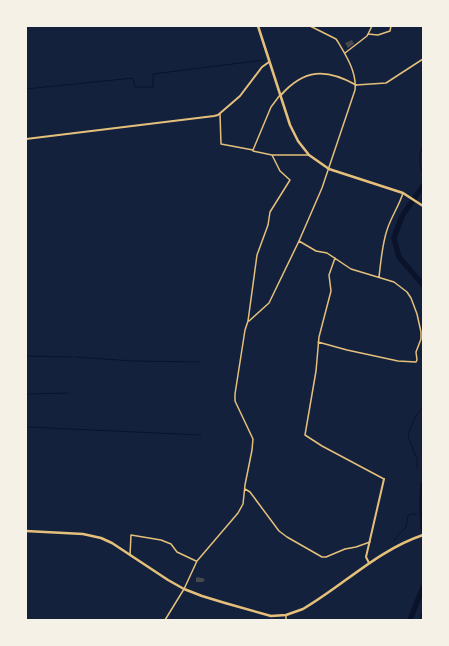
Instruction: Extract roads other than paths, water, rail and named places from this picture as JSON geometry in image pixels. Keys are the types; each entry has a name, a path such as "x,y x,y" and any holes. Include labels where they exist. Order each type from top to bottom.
{"main road":[{"path":"258,26 292,131 309,155 329,169 403,193 410,196 423,206"},
{"path":"26,531 96,536 112,543 184,589 202,596 266,615 277,616 297,612 308,606 398,545 423,535"}],"street":[{"path":"248,321 269,303 299,241 329,169 354,95 356,85 354,73 345,53 336,40 310,26"},
{"path":"345,53 367,36 372,26"},
{"path":"368,34 378,36 390,31 391,26"},
{"path":"253,150 271,107 280,95 298,79 315,73 327,74 345,79 356,85 386,83 423,59"},
{"path":"26,140 214,116 220,113 240,96 262,67 269,62"},
{"path":"220,113 221,144 272,155 309,155"},
{"path":"165,620 184,589 197,562 238,513 243,504 253,439 235,402 235,394 245,330 248,321 257,255 268,225 270,212 290,180 280,171 272,155"},
{"path":"378,277 383,242 403,193"},
{"path":"299,241 316,251 327,253 351,269 394,282 407,292 411,298 417,314 421,332 421,339 417,350 417,361 401,361 347,350 318,342"},
{"path":"335,258 328,276 331,291 318,342 316,371 305,435 322,446 384,479 366,557 370,563"},
{"path":"245,489 250,492 279,531 322,557 370,542"},
{"path":"130,555 131,535 161,540 171,544 177,552 197,562"},
{"path":"286,615 286,620"}],"waterway":[{"path":"26,89 133,78 135,87 153,87 153,74 264,60"},
{"path":"423,146 420,152 423,174"},
{"path":"423,186 402,216 394,238 399,257 423,285"},
{"path":"26,356 72,357"},
{"path":"74,357 134,361 199,362"},
{"path":"26,394 68,393"},
{"path":"418,468 417,459 408,434 415,418 423,406"},
{"path":"26,427 201,435"},
{"path":"423,484 423,528"},
{"path":"394,540 406,527 408,516 410,514 416,514"},
{"path":"410,620 423,587"},
{"path":"420,620 423,609"}]}
